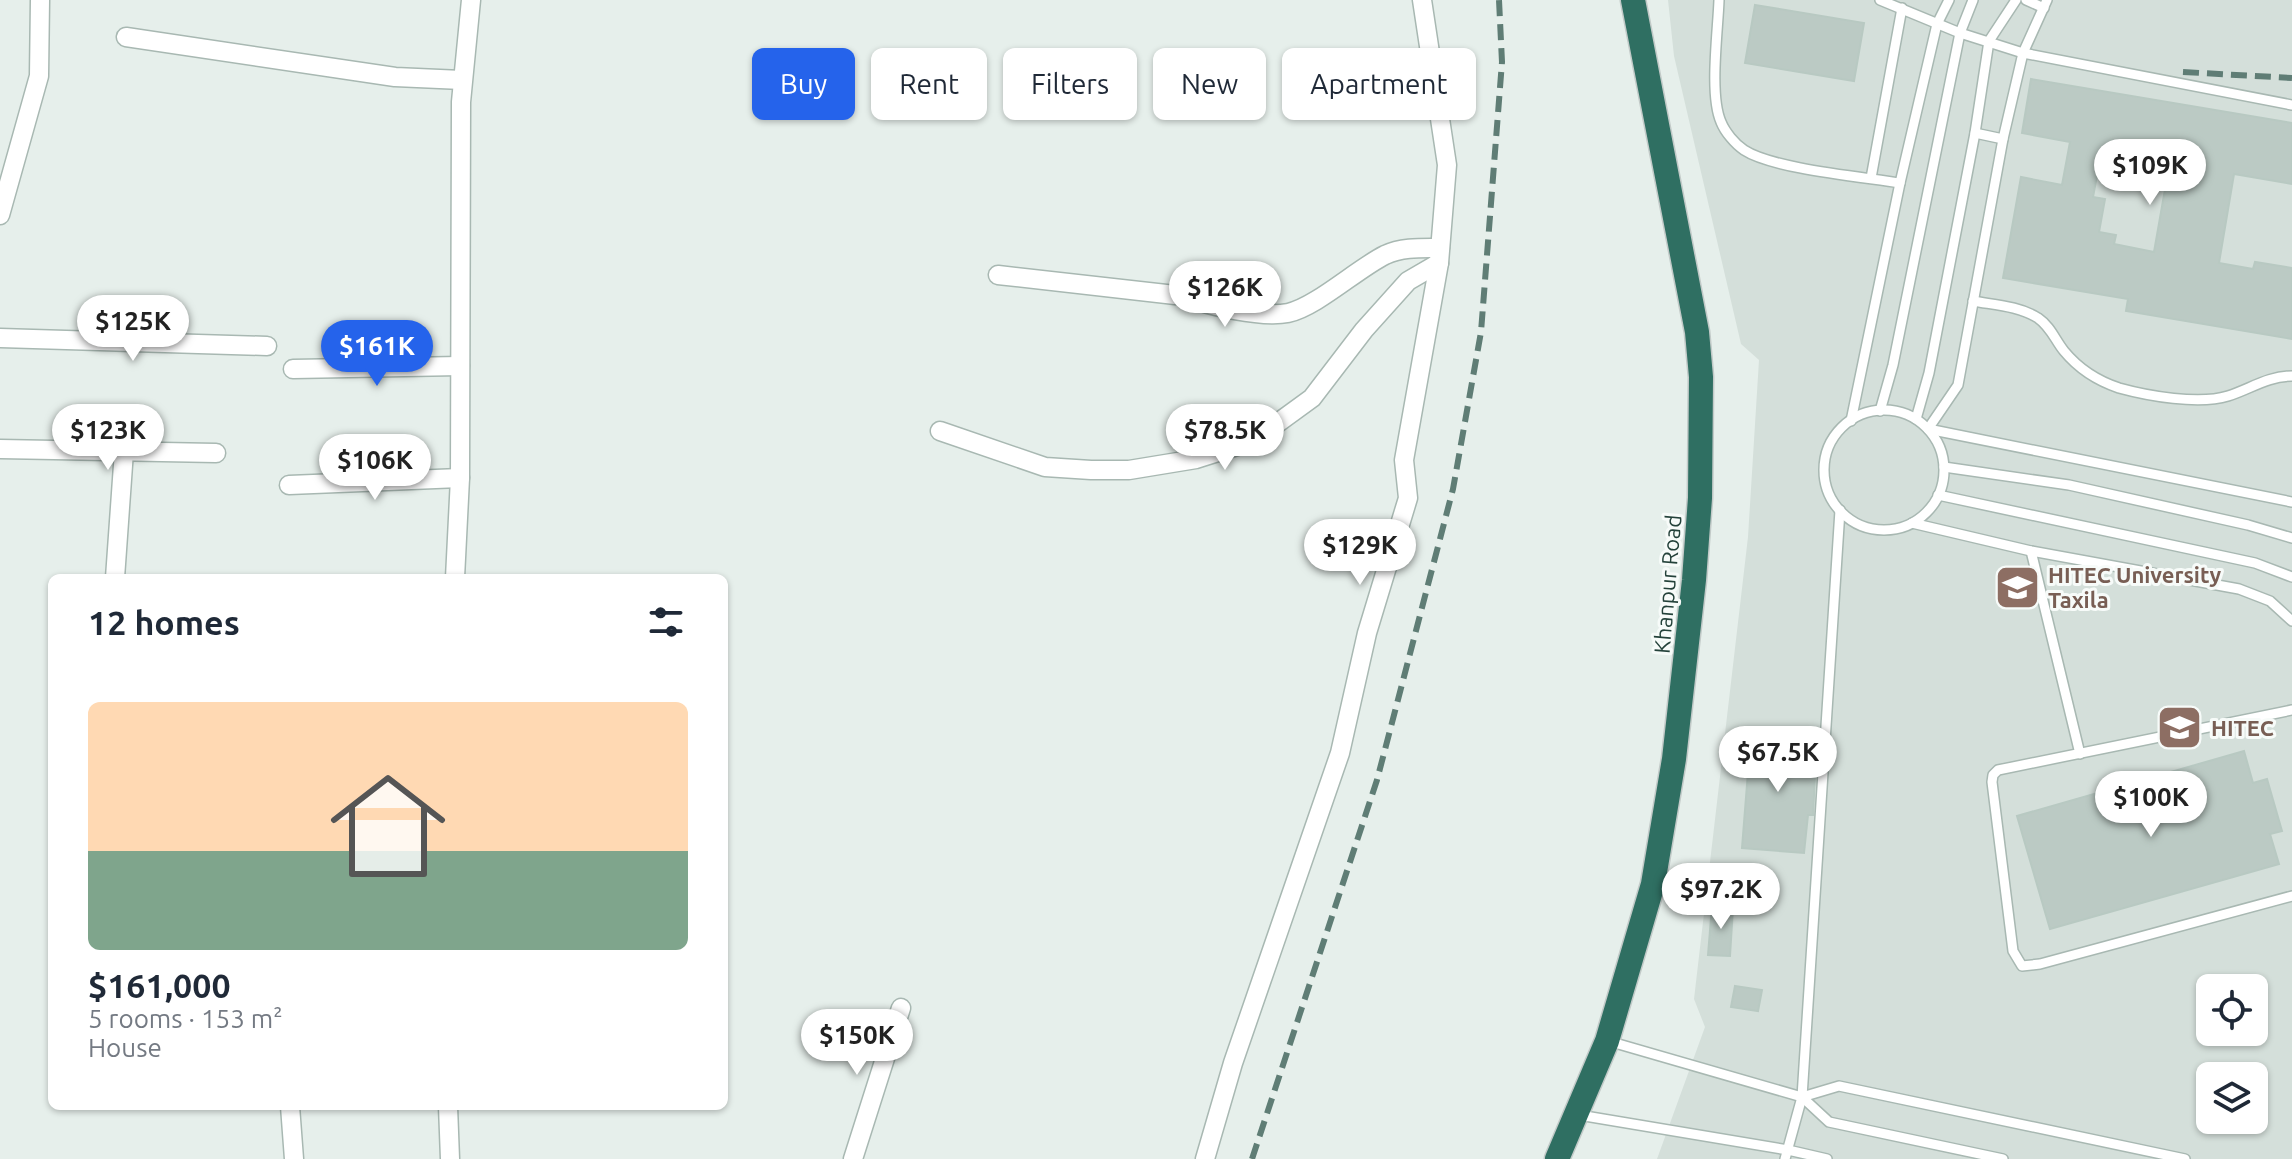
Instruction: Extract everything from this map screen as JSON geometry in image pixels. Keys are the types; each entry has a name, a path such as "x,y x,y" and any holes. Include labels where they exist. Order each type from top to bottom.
{"highway":[{"name":"Khanpur Road","path":"1557,1159 1607,1041 1653,884 1686,667 1700,498 1701,377 1697,332 1633,0"}],"street":[{"path":"0,215 39,76 40,0"},
{"path":"455,574 460,478 462,80 471,0"},
{"path":"1205,1159 1233,1063 1340,753 1367,633 1408,498 1404,460 1439,256 1447,165 1422,0"},
{"path":"126,37 395,77 462,80"},
{"path":"998,275 1184,296 1202,304 1289,313 1321,297 1385,255 1404,248 1439,256"},
{"path":"940,431 1045,467 1091,470 1129,470 1196,459 1253,441 1312,398 1364,330 1408,281 1439,256"},
{"path":"0,338 267,346"},
{"path":"293,369 460,366"},
{"path":"0,449 216,453"},
{"path":"115,574 124,451"},
{"path":"289,485 460,478"},
{"path":"853,1159 901,1008"},
{"path":"290,1110 294,1159"},
{"path":"448,1110 450,1159"}],"lane":[{"path":"1719,0 1716,98 1721,122 1730,137 1745,151 1773,162 1900,183"},
{"path":"1880,0 1960,33 2023,53 2292,105"},
{"path":"1851,421 1900,183 1937,24 1949,0"},
{"path":"1880,411 1893,365 1960,33 1973,0"},
{"path":"1916,419 1929,373 1975,133 1989,41 2016,0"},
{"path":"1928,429 1958,385 2003,139 2023,53 2046,4 2026,0"},
{"path":"1871,178 1902,8"},
{"path":"1975,133 2003,139"},
{"path":"1973,301 2022,309 2039,319 2052,330 2063,349 2083,371 2117,387 2158,396 2206,399 2228,396 2281,376 2292,376"},
{"path":"1871,412 1902,413 1916,419 1937,442 1944,467 1938,495 1925,514 1912,523 1897,528 1866,527 1840,510 1831,498 1824,467 1833,438 1851,421 1871,412"},
{"path":"1928,429 2292,502"},
{"path":"1944,467 2069,485 2248,525 2292,538"},
{"path":"1938,495 2255,563 2292,577"},
{"path":"1786,1154 1802,1097 1840,510"},
{"path":"1912,523 2031,551 2239,589 2270,601 2292,621"},
{"path":"2031,551 2080,754"},
{"path":"2292,710 1998,770 1993,775 2013,951 2022,966 2040,964 2292,896"},
{"path":"1607,1041 1802,1097 1829,1122 2003,1159"},
{"path":"1802,1097 1839,1086 2185,1159"},
{"path":"1576,1114 1827,1159"}],"shaded area":[{"name":"HITEC University Taxila","path":"1668,0 2292,0 2292,1159 1657,1159 1705,1027 1694,999 1748,537 1759,360 1741,344 1674,56"}],"building":[{"path":"1755,5 1864,23 1854,81 1745,63"},
{"path":"2031,79 2292,123 2292,184 2234,174 2219,263 2253,269 2255,262 2292,268 2292,339 2126,311 2128,299 2003,278 2021,177 2062,185 2070,142 2022,133","holes":["2102,149 2170,161 2154,252 2114,244 2116,235 2099,232 2105,199 2093,197"]},
{"path":"1751,734 1812,738 1809,775 1815,776 1813,815 1808,815 1804,853 1742,848"},
{"path":"2244,751 2253,783 2267,779 2282,831 2270,834 2279,864 2050,929 2017,816"},
{"path":"1712,906 1733,908 1730,956 1708,955"},
{"path":"1735,986 1762,990 1758,1011 1731,1007"}],"railway":[{"path":"1252,1159 1377,780 1453,489 1481,332 1502,62 1499,0"},
{"path":"2183,72 2292,78"}],"place":[{"name":"HITEC University Taxila","path":"2017,587"},
{"name":"HITEC","path":"2180,727"}]}
